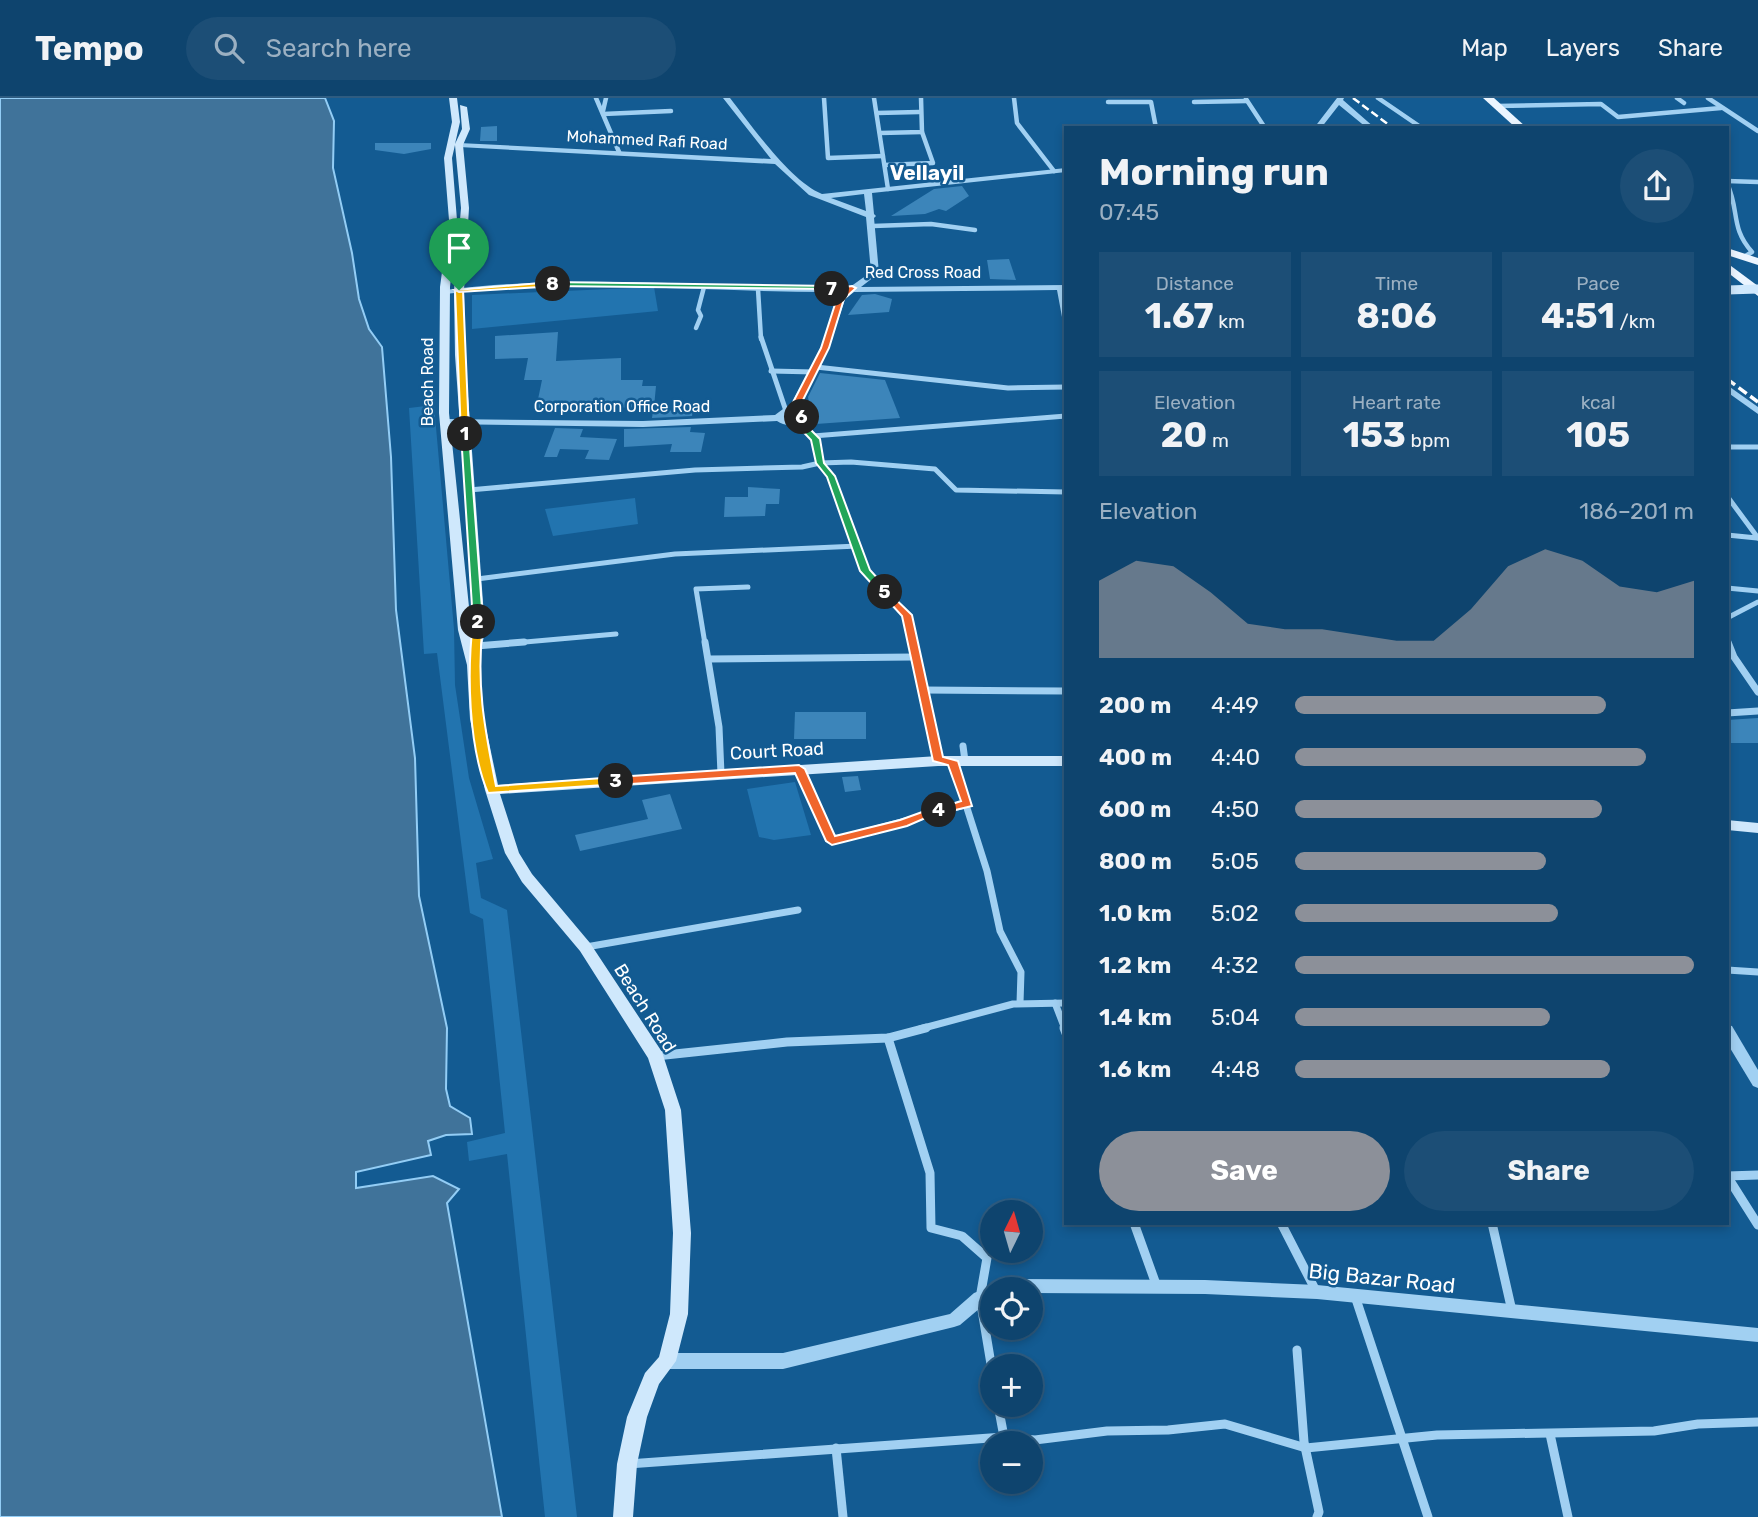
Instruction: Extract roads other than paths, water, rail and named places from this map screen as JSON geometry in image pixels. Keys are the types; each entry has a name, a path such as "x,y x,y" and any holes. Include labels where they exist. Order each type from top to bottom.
{"main road":[{"name":"Beach Road","path":"453,98 456,122 448,158 453,220 445,292 445,422 464,630 473,665 477,719 492,790 512,853 527,878 585,947 656,1056 673,1110 682,1233 679,1314 667,1361 652,1379 637,1418 627,1464 623,1517"},
{"name":"Beach Road","path":"462,98 466,129 459,145 465,208 459,290 479,630 473,665"},
{"path":"1492,102 1520,126"},
{"path":"1729,252 1758,262"},
{"path":"1729,268 1756,288"},
{"path":"1729,288 1756,288"},
{"name":"Court Road","path":"492,790 952,761 1064,761"},
{"path":"1729,825 1758,828"}],"street":[{"path":"596,98 619,152"},
{"path":"603,113 606,98"},
{"path":"726,98 777,162 812,193 872,216"},
{"path":"824,98 828,158 883,156"},
{"path":"874,98 888,189"},
{"path":"885,164 933,163 922,132 920,98"},
{"path":"1014,98 1017,123 1054,171"},
{"path":"1378,98 1419,126"},
{"path":"1677,98 1684,103"},
{"path":"1708,98 1758,131"},
{"path":"1318,126 1338,99 1372,126"},
{"path":"1194,102 1246,100 1264,126"},
{"path":"1108,102 1151,102 1156,126"},
{"path":"1492,102 1601,104 1618,117 1721,108"},
{"path":"603,113 671,111"},
{"path":"877,113 919,112"},
{"path":"880,133 922,132"},
{"name":"Mohammed Rafi Road","path":"459,145 777,162"},
{"path":"821,196 1064,170"},
{"path":"1729,182 1758,182"},
{"path":"1729,187 1734,199 1738,236 1752,252 1744,257"},
{"path":"868,191 875,273 880,282 891,288"},
{"path":"873,226 931,224 975,230"},
{"path":"786,413 815,369 825,348 841,298 875,273"},
{"name":"Red Cross Road","path":"445,292 575,284 758,289 1063,287"},
{"path":"696,328 701,316 698,310 704,287"},
{"path":"758,289 761,343 786,413"},
{"path":"771,371 815,369 1008,388 1064,387"},
{"path":"1729,389 1758,411"},
{"path":"786,413 802,415 797,421 813,436 820,463 831,476 865,571 907,615 913,657 968,804 999,913 1000,932 1021,972 1020,1003"},
{"name":"Corporation Office Road","path":"445,422 465,420 643,424 786,413 788,422 797,421"},
{"path":"813,436 1064,416"},
{"path":"1729,447 1758,447"},
{"path":"469,490 695,470 802,467 820,463 851,462 935,469 956,490 1064,492"},
{"path":"1729,499 1758,538 1729,535"},
{"path":"477,579 675,554 858,546"},
{"path":"721,774 719,727 695,589 711,586 748,587"},
{"path":"1729,588 1758,591"},
{"path":"1729,617 1758,602"},
{"path":"476,646 616,635"},
{"path":"1729,644 1734,657 1758,692"},
{"path":"709,659 913,657"},
{"path":"924,690 1064,691"},
{"path":"1729,713 1758,711"},
{"path":"952,761 963,746"},
{"path":"799,769 832,841 968,804"},
{"path":"585,947 643,936 721,927 798,910"},
{"path":"1729,970 1758,972"},
{"path":"656,1056 787,1042 888,1038 1020,1003 1064,1003"},
{"path":"1055,1003 1064,1028"},
{"path":"1729,1033 1758,1082"},
{"path":"888,1038 930,1173 931,1228 962,1236 987,1258 986,1277"},
{"path":"1729,1176 1758,1175"},
{"path":"1729,1179 1758,1225"},
{"path":"1135,1225 1157,1287"},
{"path":"1283,1225 1317,1292"},
{"path":"1492,1225 1512,1312"},
{"name":"Big Bazar Road","path":"1043,1286 1317,1292 1758,1335"},
{"path":"1355,1296 1428,1517"},
{"path":"667,1361 783,1361 954,1320 980,1300"},
{"path":"1297,1350 1306,1448 1319,1512 1317,1517"},
{"path":"1043,1439 1107,1431 1168,1430 1225,1424 1306,1448 1437,1435 1654,1431 1698,1423 1758,1422"},
{"path":"1550,1434 1568,1517"},
{"path":"627,1464 980,1439"},
{"path":"836,1448 843,1517"}],"railway":[{"path":"1353,98 1390,126"},
{"path":"1729,380 1758,402"}],"district":[{"name":"Vellayil","path":"927,172"}]}
